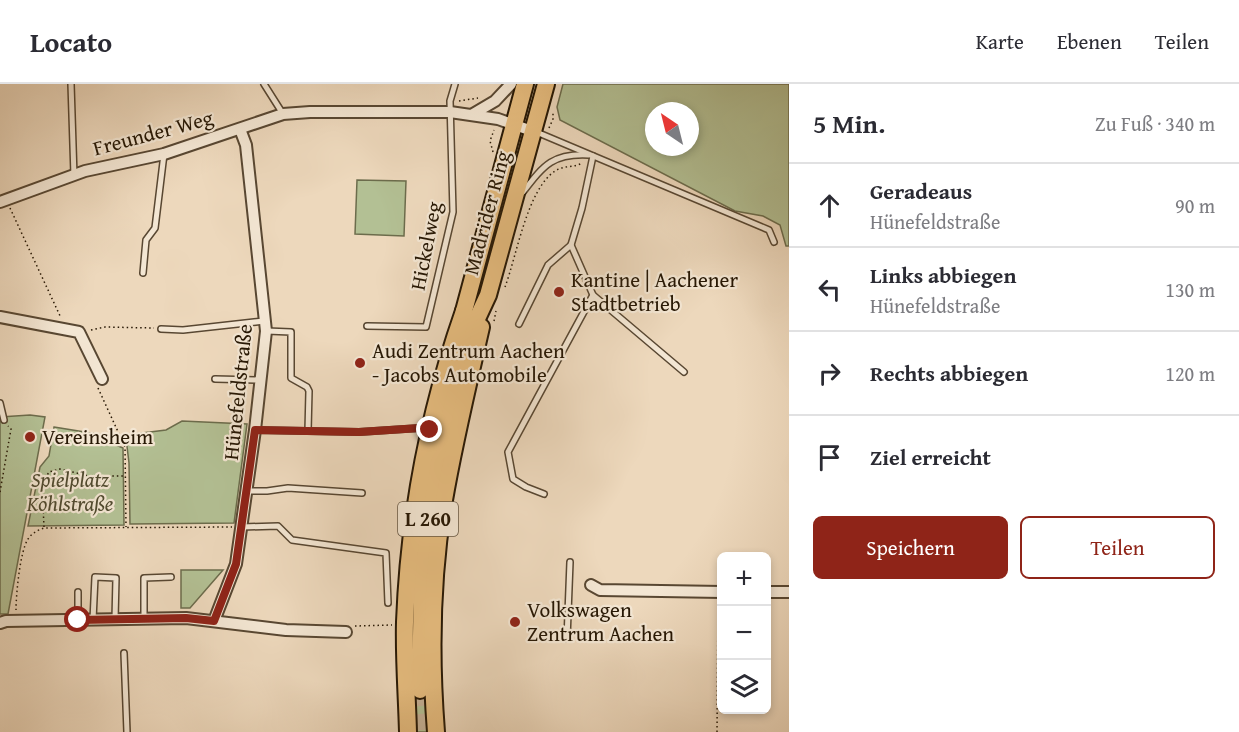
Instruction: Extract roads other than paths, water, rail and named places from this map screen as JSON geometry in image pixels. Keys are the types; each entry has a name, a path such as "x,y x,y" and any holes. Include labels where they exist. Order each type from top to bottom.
{"main road":[{"name":"Madrider Ring","path":"420,690 420,616 430,506 442,434 462,351 464,311 525,84"},
{"name":"Madrider Ring","path":"462,351 497,297 512,206 546,84"},
{"path":"436,732 432,638 435,572 444,503 451,462 497,297"},
{"path":"408,732 405,624 412,534 438,391 464,311"}],"street":[{"path":"473,114 495,100 511,84"},
{"name":"Freunder Weg","path":"3,201 74,176 164,154 283,114 310,111 450,107 515,124 532,131"},
{"name":"Hünefeldstraße","path":"214,621 236,564 255,430 266,326 246,145 240,129"},
{"path":"0,317 80,332 102,379"},
{"path":"591,585 600,590 717,592"},
{"path":"771,592 789,592"},
{"path":"0,623 6,621 186,618 286,630 346,632"}],"lane":[{"path":"71,84 74,176"},
{"path":"264,84 283,114"},
{"path":"450,107 455,84"},
{"name":"Hickelweg","path":"367,326 426,327 453,212 450,107"},
{"path":"532,131 769,230 774,242"},
{"path":"143,273 146,240 155,228 164,154"},
{"path":"512,206 549,163 559,157 572,154 593,156"},
{"path":"519,324 548,265 570,245 582,208 593,156"},
{"path":"570,245 593,295 684,372"},
{"path":"544,494 513,479 508,452 593,295"},
{"path":"161,328 183,330 266,326 291,332 291,378 307,387 309,391 308,431"},
{"path":"215,379 261,380"},
{"path":"0,403 4,420"},
{"path":"255,430 359,432 420,428 430,430"},
{"path":"247,491 273,491 288,488 362,493"},
{"path":"242,527 278,526 292,540 386,553 388,603"},
{"path":"567,639 570,562"},
{"path":"93,620 95,577 116,578 115,619"},
{"path":"144,619 144,578 171,577"},
{"path":"78,592 78,620"},
{"path":"124,652 127,732"}],"tunnel":[{"path":"420,690 423,732"}],"place":[{"name":"Kantine | Aachener Stadtbetrieb","path":"559,292"},
{"name":"Audi Zentrum Aachen - Jacobs Automobile","path":"360,363"},
{"name":"Vereinsheim","path":"30,437"},
{"name":"Volkswagen Zentrum Aachen","path":"515,622"}],"park label":[{"name":"Spielplatz Köhlstraße","path":"70,492"}]}
